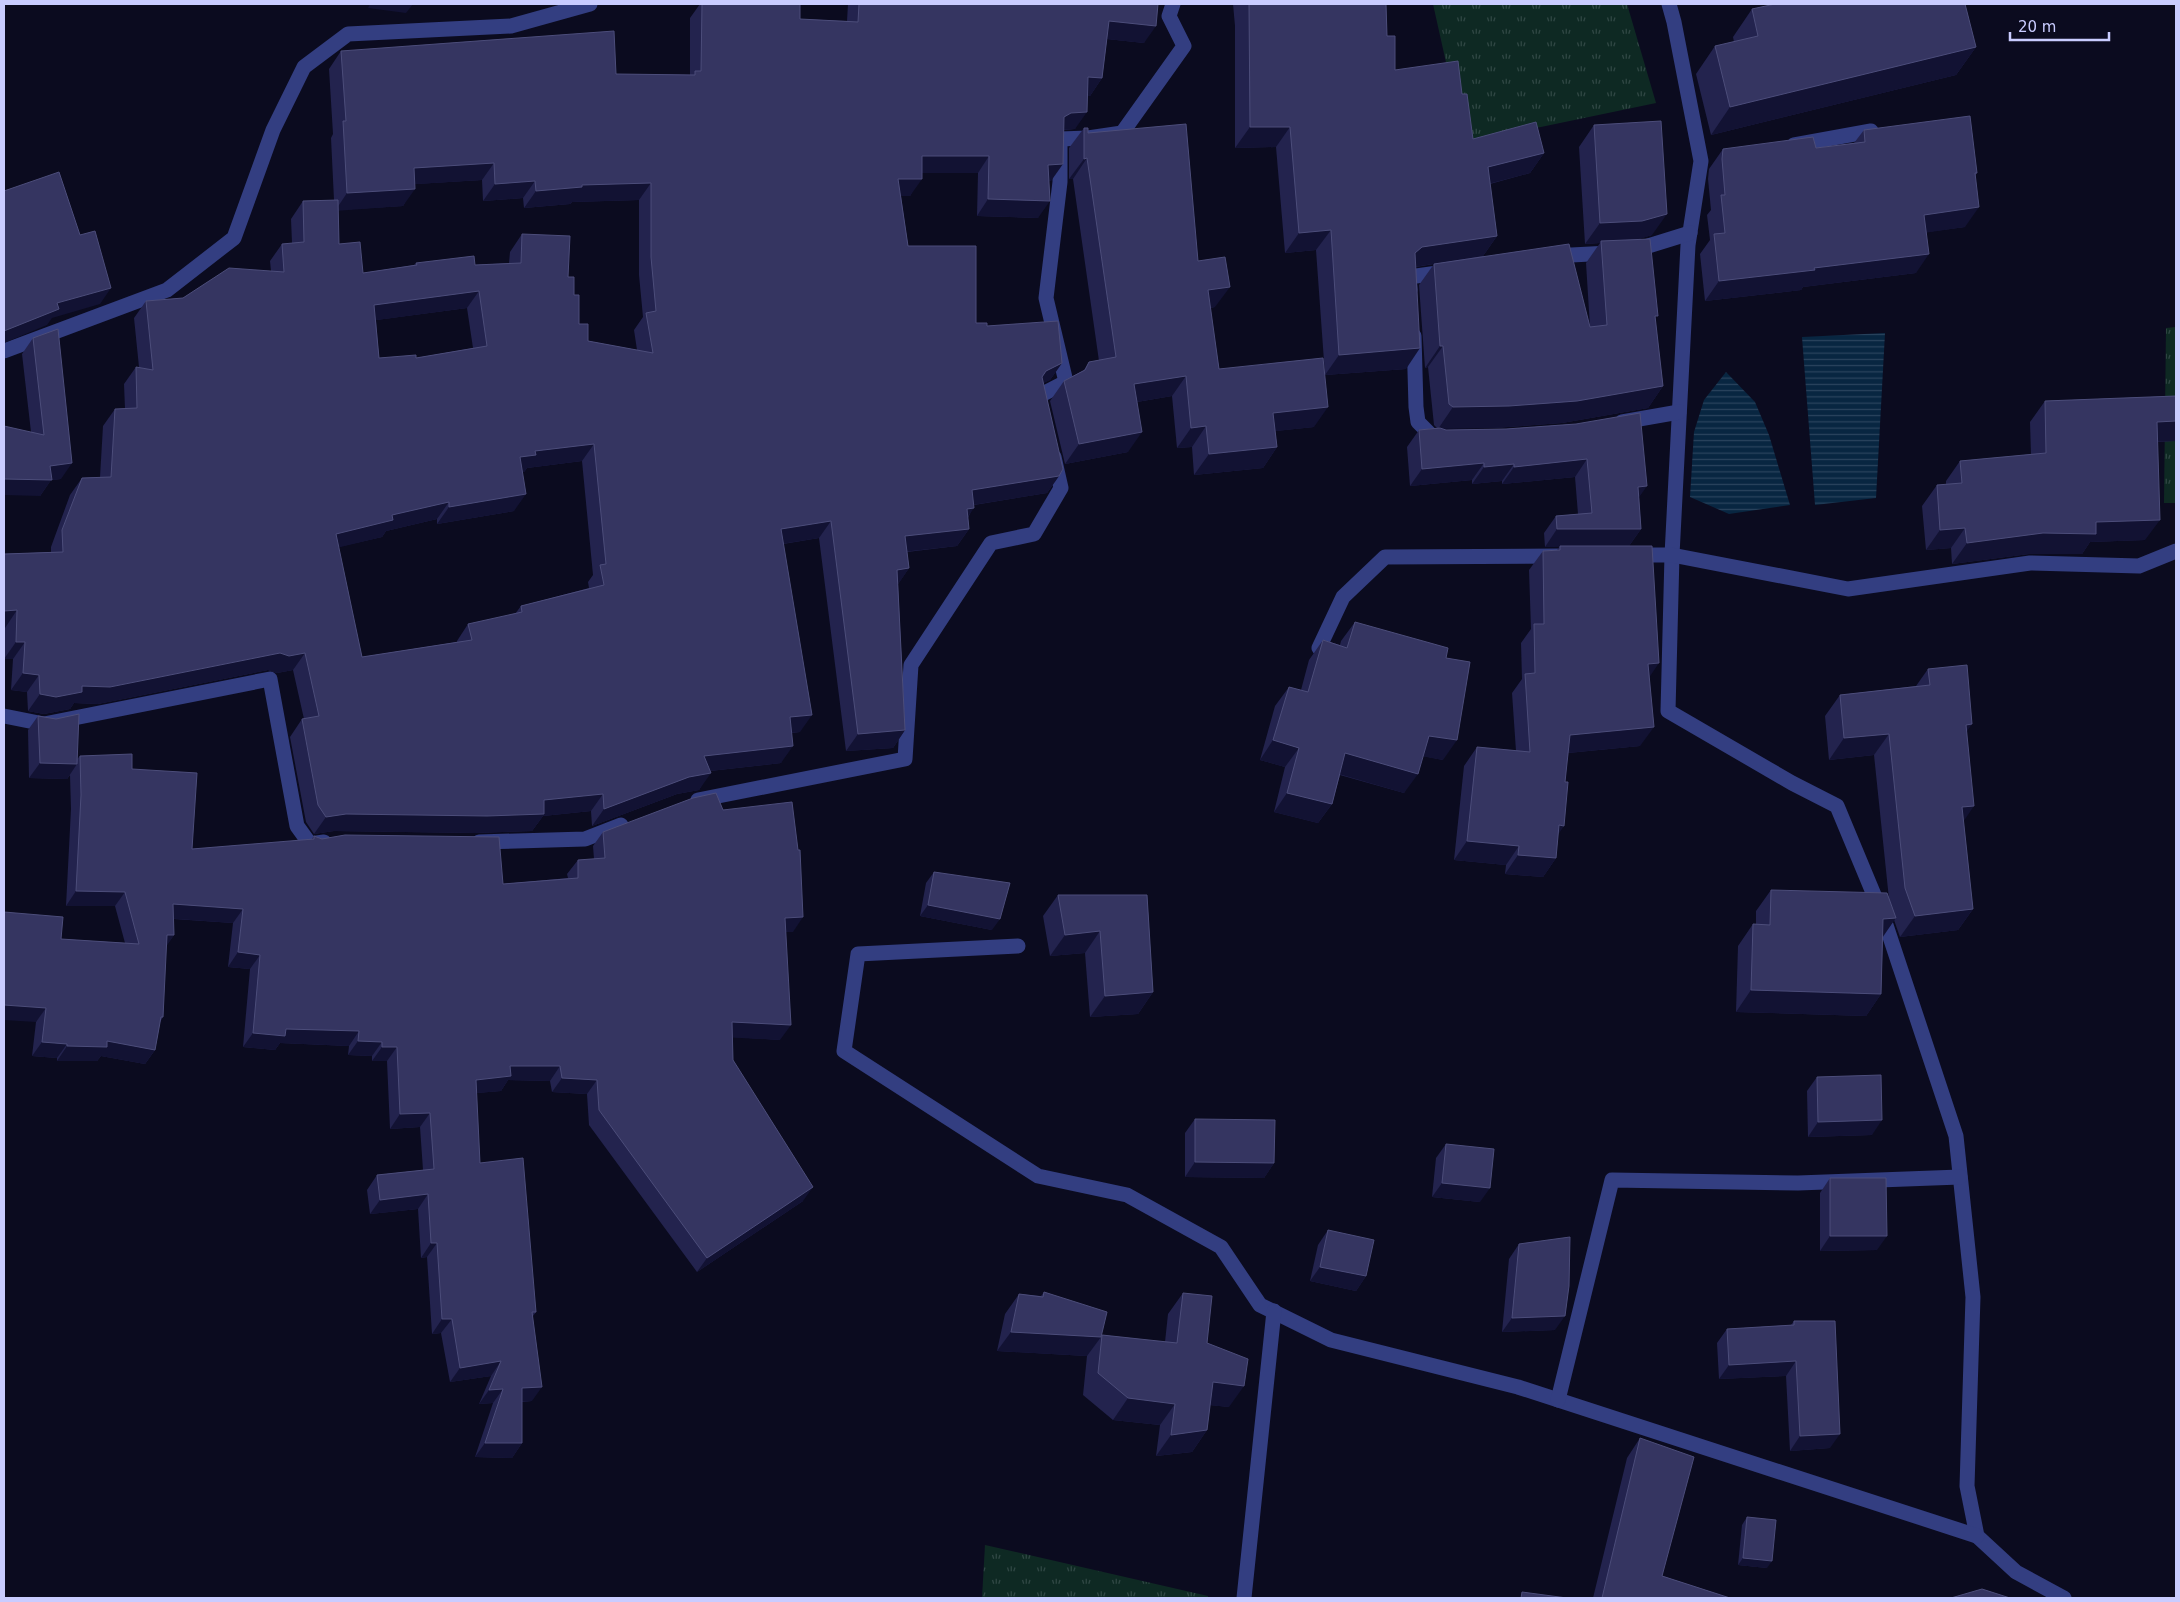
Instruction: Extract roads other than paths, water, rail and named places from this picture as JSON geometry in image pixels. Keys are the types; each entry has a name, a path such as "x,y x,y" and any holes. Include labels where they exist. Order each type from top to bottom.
{"street":[{"path":"4,352 167,290 234,238 273,130 304,67 348,34 511,26 590,4"},
{"path":"1044,422 1039,396 1066,382 1046,298 1060,182 1060,139 1122,133 1184,46 1169,16 1173,4"},
{"path":"1669,4 1706,160 1690,232 1672,555 1668,711 1792,783 1837,806 1884,919 1956,1136 1973,1297 1967,1486 1977,1536"},
{"path":"1779,148 1871,131"},
{"path":"1542,257 1560,254 1629,252 1690,232"},
{"path":"1412,305 1409,277 1456,270"},
{"path":"1413,324 1418,422 1434,438 1460,437"},
{"path":"1611,424 1679,412"},
{"path":"680,803 905,758 911,665 991,543 1034,534 1061,488 1050,446"},
{"path":"1622,556 1672,555 1848,590 2030,563 2139,566 2176,551"},
{"path":"1319,648 1342,597 1385,557 1573,556"},
{"path":"4,716 44,724 270,679 297,826 310,844 343,840"},
{"path":"466,842 585,838 637,819"},
{"path":"1018,946 858,954 844,1051 1038,1176 1127,1195 1222,1247 1260,1304 1331,1340 1518,1387 1977,1536 2016,1572 2064,1598"},
{"path":"1558,1400 1612,1180 1798,1183 1960,1177"},
{"path":"1244,1598 1274,1312"}],"water":[{"path":"1885,333 1876,498 1815,505 1802,337"},
{"path":"1726,372 1755,402 1769,435 1790,505 1729,514 1690,497 1694,432 1704,400"}]}
